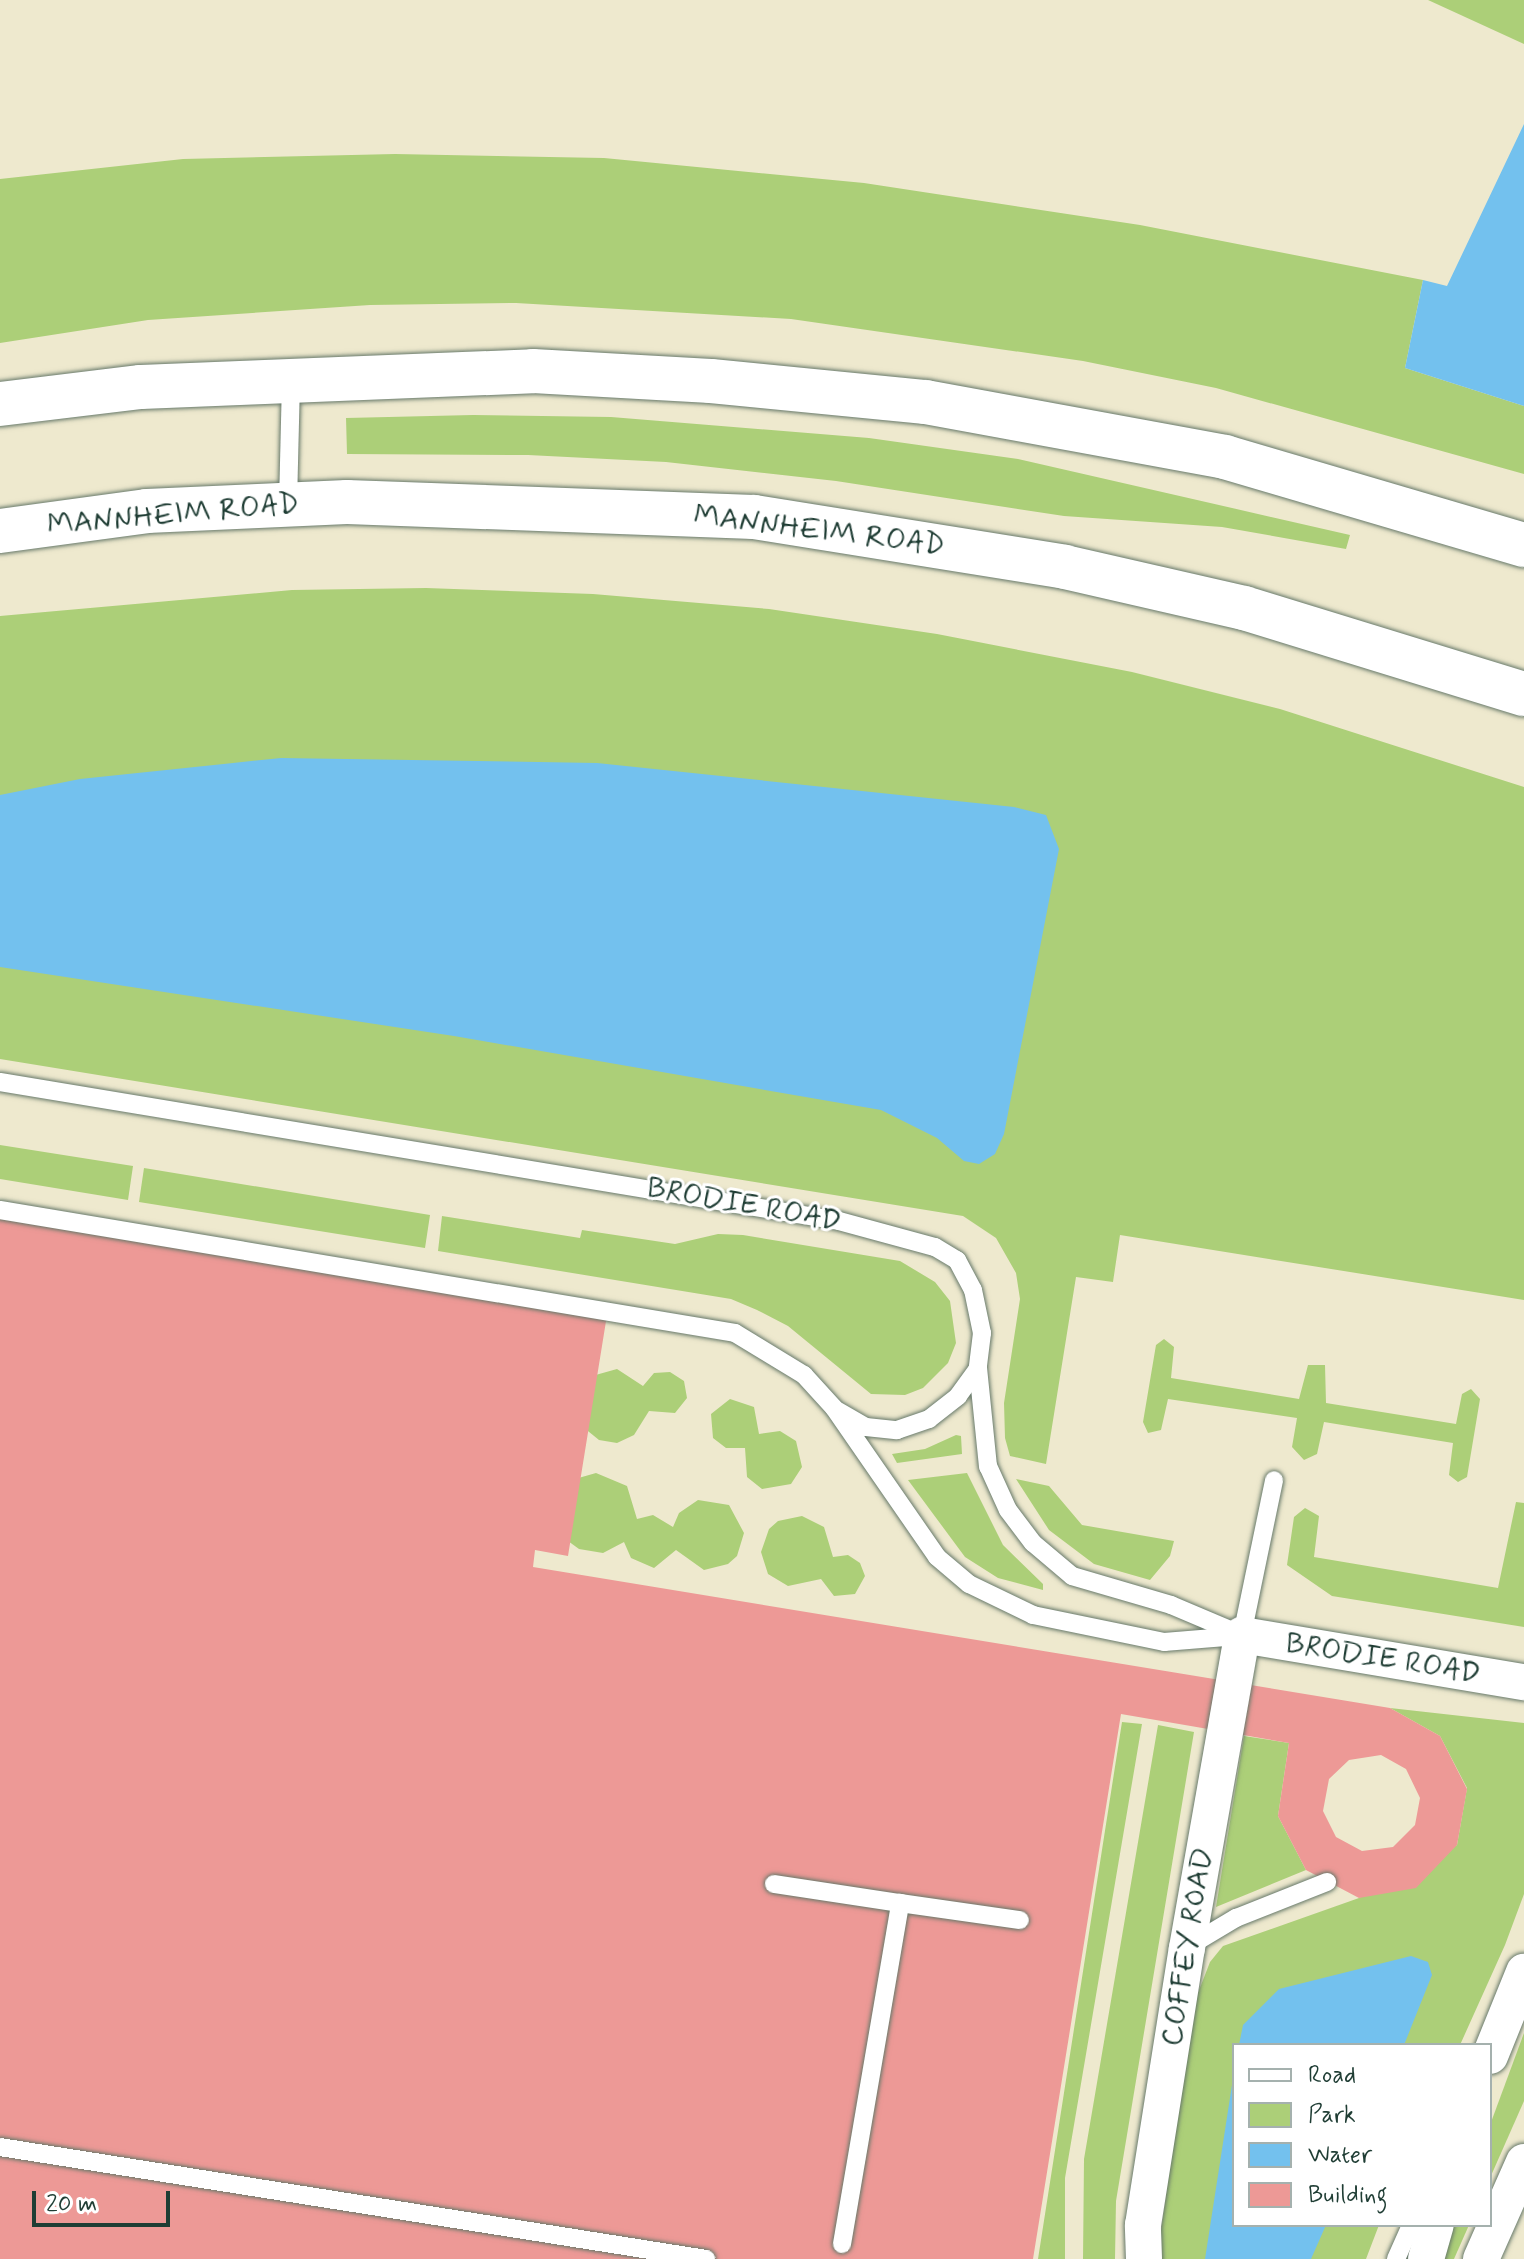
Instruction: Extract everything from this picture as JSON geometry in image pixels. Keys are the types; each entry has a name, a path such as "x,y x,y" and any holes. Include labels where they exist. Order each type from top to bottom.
{"main road":[{"path":"0,404 141,387 533,371 711,381 926,402 1225,457 1524,545"},
{"name":"MANNHEIM ROAD","path":"0,531 147,511 288,504 530,505 754,517 1094,573 1244,608 1524,694"}],"street":[{"name":"BRODIE ROAD","path":"1242,1635 1524,1682"},
{"name":"COFFEY ROAD","path":"1144,2259 1143,2225 1187,1948 1242,1635"},
{"path":"1492,2051 1524,1972"},
{"path":"1481,2259 1524,2162"},
{"path":"1426,2259 1435,2227"}],"lane":[{"path":"288,504 291,379"},
{"name":"BRODIE ROAD","path":"0,1082 890,1231 957,1260 973,1290 982,1333 978,1368 988,1466 1008,1510 1033,1543 1072,1576 1171,1605 1242,1635"},
{"name":"BRODIE ROAD","path":"0,1210 694,1322 758,1343 804,1375 834,1408 937,1557 969,1584 1033,1615 1164,1642 1242,1635"},
{"path":"834,1408 866,1427 897,1430 929,1419 958,1396 978,1368"},
{"path":"1242,1635 1274,1480"},
{"path":"1187,1948 1236,1918 1327,1882"},
{"path":"774,1884 1020,1920"},
{"path":"842,2244 900,1903"},
{"path":"0,2147 706,2259"},
{"path":"1396,2259 1410,2227"}],"green space":[{"path":"1428,0 1524,0 1524,44"},
{"path":"395,154 604,158 864,183 1140,225 1423,280 1405,368 1524,406 1524,474 1216,388 1083,361 791,319 516,303 370,305 148,320 0,343 0,179 183,159"},
{"path":"473,415 611,417 869,438 1018,459 1350,535 1346,549 1222,527 1064,516 836,481 666,462 528,455 347,454 346,418"},
{"path":"426,588 593,594 769,609 937,634 1132,672 1280,709 1524,787 1524,1300 1120,1235 1113,1282 1076,1277 1046,1464 1010,1456 1005,1438 1004,1403 1020,1299 1016,1273 996,1238 963,1216 0,1059 0,616 292,590"},
{"path":"0,1145 133,1166 128,1200 0,1179"},
{"path":"144,1168 430,1215 425,1248 139,1202"},
{"path":"442,1216 580,1238 582,1230 675,1244 718,1234 743,1235 900,1261 935,1282 950,1301 956,1343 948,1363 923,1388 905,1395 871,1394 788,1326 731,1299 438,1251"},
{"path":"1164,1339 1174,1347 1171,1378 1299,1399 1308,1365 1325,1365 1326,1403 1456,1424 1462,1394 1471,1389 1480,1399 1467,1477 1458,1482 1449,1475 1453,1443 1324,1422 1317,1454 1304,1460 1292,1447 1297,1418 1168,1399 1161,1430 1148,1433 1143,1422 1156,1345"},
{"path":"617,1369 643,1386 654,1373 670,1372 684,1381 687,1398 675,1413 649,1411 634,1435 617,1443 599,1440 583,1427 592,1376"},
{"path":"730,1399 754,1407 759,1434 780,1431 796,1441 802,1467 791,1484 762,1489 747,1477 745,1448 726,1448 713,1438 711,1414"},
{"path":"956,1435 961,1436 962,1454 897,1463 892,1454 925,1449"},
{"path":"596,1473 627,1486 637,1519 653,1515 673,1527 679,1513 698,1500 729,1505 744,1533 737,1556 728,1564 704,1570 676,1550 654,1568 631,1558 624,1542 603,1553 579,1549 568,1541 575,1479"},
{"path":"967,1473 1003,1545 1043,1584 1043,1590 998,1578 965,1557 908,1480"},
{"path":"1016,1479 1049,1486 1082,1525 1174,1541 1170,1556 1150,1580 1094,1564 1049,1530"},
{"path":"1516,1502 1524,1503 1524,1627 1332,1596 1287,1565 1294,1517 1305,1508 1319,1516 1314,1557 1498,1588"},
{"path":"802,1516 824,1527 833,1557 848,1555 860,1563 865,1576 855,1594 834,1596 821,1579 788,1586 768,1574 761,1552 769,1529 778,1521"},
{"path":"1390,1708 1524,1723 1524,1894 1461,2043 1232,2043 1232,2227 1378,2227 1366,2259 1162,2259 1161,2232 1191,2011 1210,1962 1223,1946 1359,1898 1457,1845 1467,1788 1440,1736"},
{"path":"1122,1722 1142,1724 1065,2178 1065,2259 1038,2259"},
{"path":"1158,1725 1194,1732 1116,2201 1115,2259 1083,2259 1084,2159"},
{"path":"1244,1736 1289,1743 1278,1816 1306,1870 1216,1907"},
{"path":"1524,2033 1524,2101 1492,2173 1492,2120"},
{"path":"1452,2227 1468,2227 1454,2259 1440,2259"}],"water":[{"path":"1524,124 1524,406 1405,368 1423,280 1447,286"},
{"path":"281,758 597,763 1014,807 1046,815 1059,849 1004,1134 995,1154 979,1164 964,1161 937,1138 881,1110 454,1036 0,967 0,795 80,779"},
{"path":"1411,1956 1428,1962 1432,1975 1405,2043 1239,2043 1243,2025 1279,1989"},
{"path":"1232,2085 1232,2227 1325,2227 1311,2259 1205,2259"}],"building":[{"path":"0,1217 607,1315 568,1556 535,1550 533,1567 1390,1708 1440,1736 1467,1789 1457,1845 1416,1888 1359,1898 1306,1870 1278,1816 1289,1743 1121,1714 1033,2259 0,2259","holes":["1381,1755 1406,1769 1420,1798 1415,1825 1393,1847 1362,1851 1336,1837 1323,1811 1329,1779 1349,1760"]}]}
